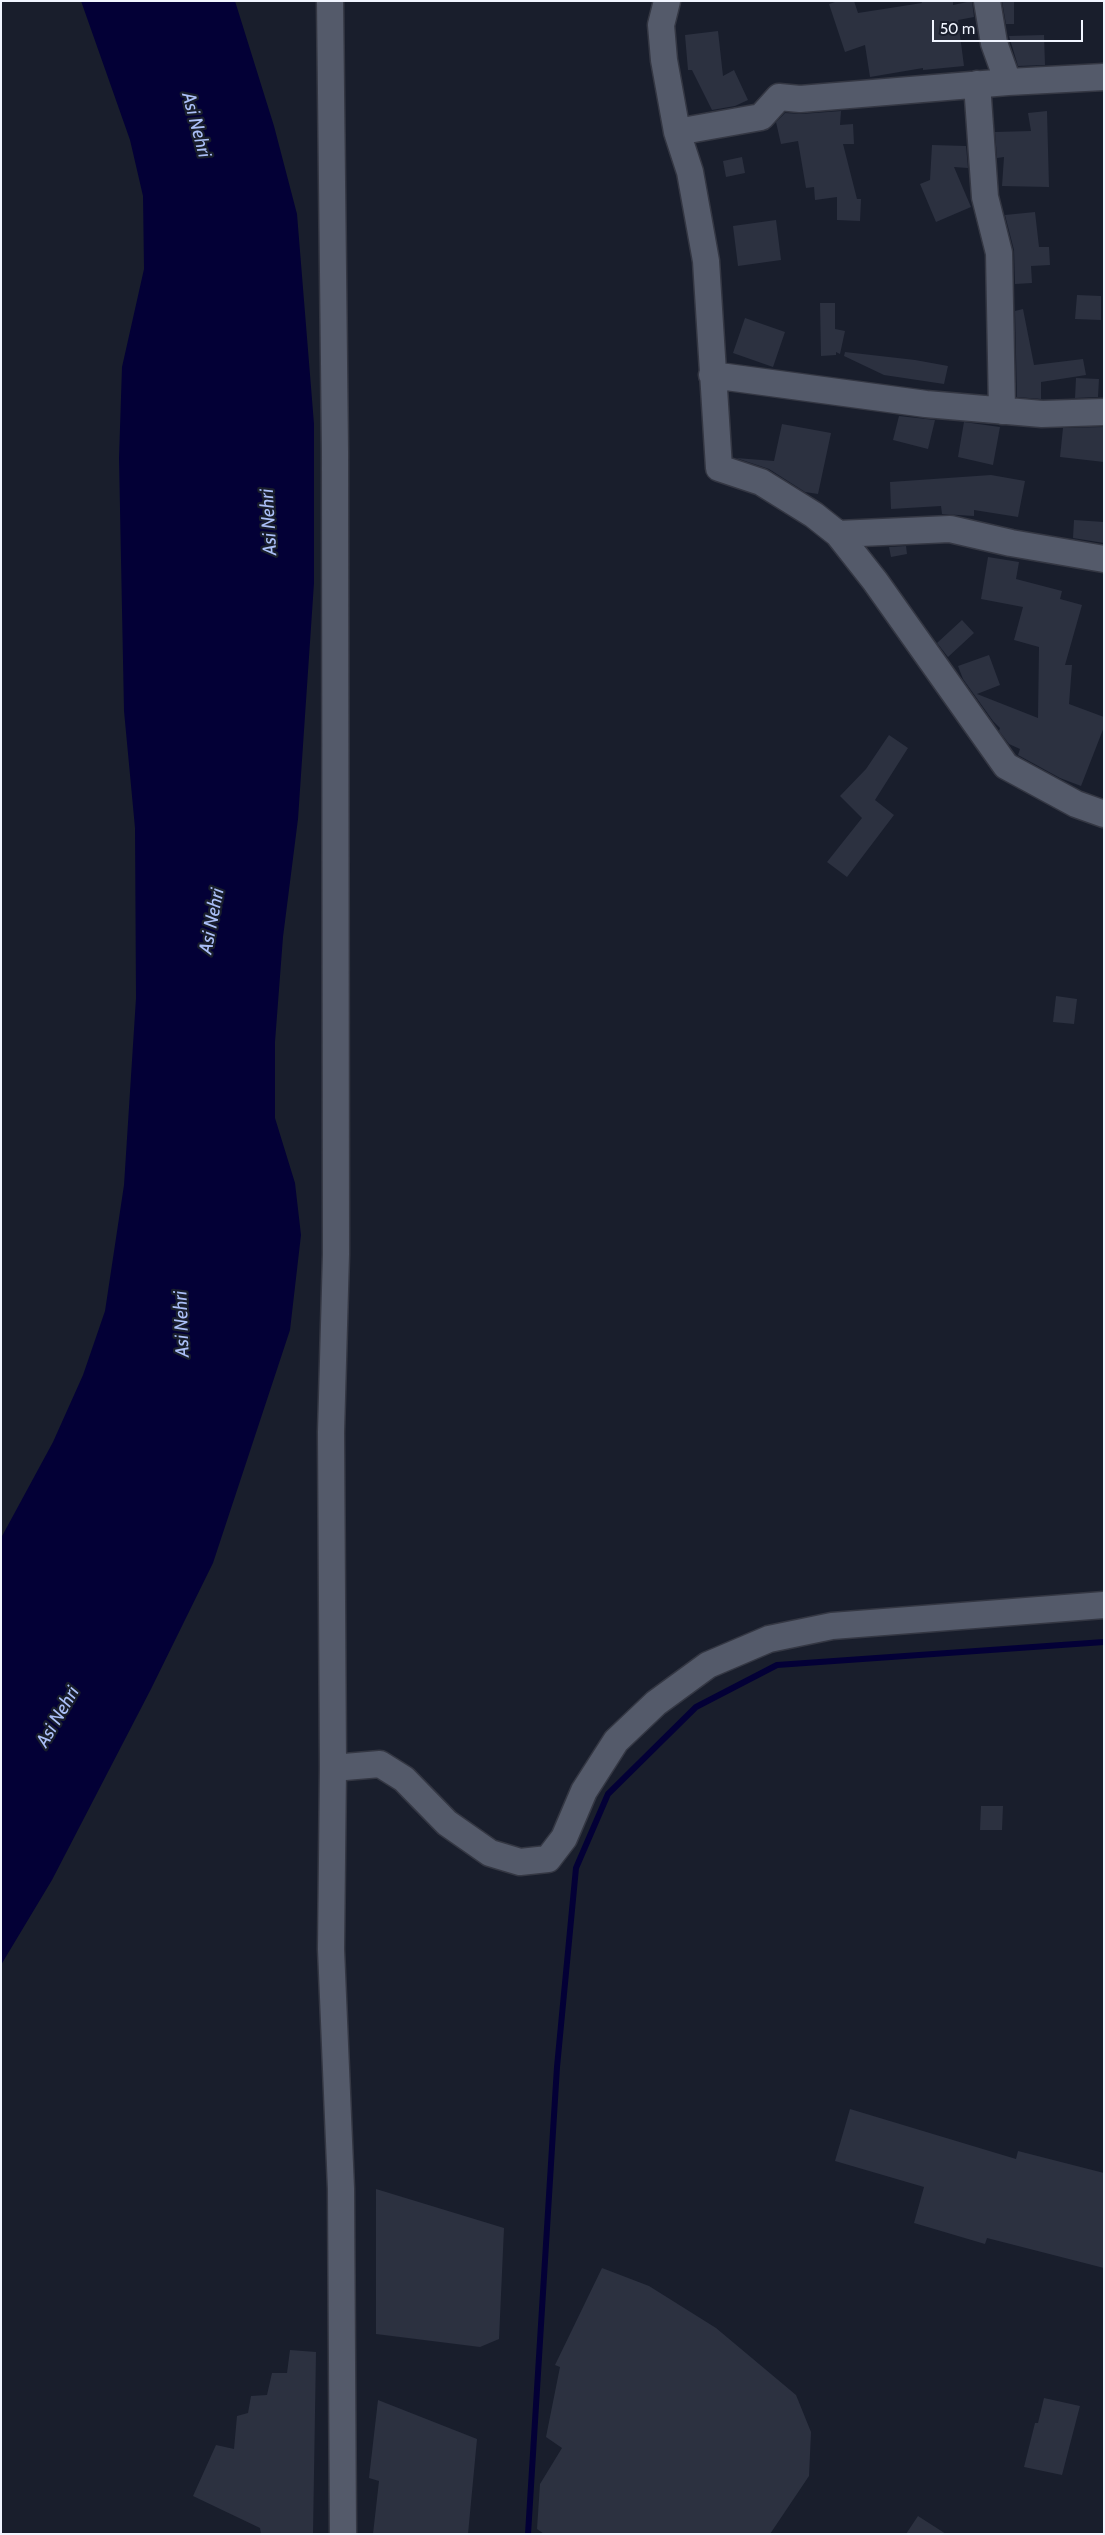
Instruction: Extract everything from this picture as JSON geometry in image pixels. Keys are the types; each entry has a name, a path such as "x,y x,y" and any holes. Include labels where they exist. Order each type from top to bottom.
{"street":[{"path":"330,1 335,492 336,1254 331,1432 333,1768 331,1949 341,2189 343,2534"},
{"path":"667,1 661,25 664,60 677,132 690,172 706,261 712,375 718,436 718,468 761,482 814,515 838,534 875,581 1006,766 1076,804 1104,814"},
{"path":"987,1 994,43 1008,82"},
{"path":"677,132 761,117 779,96 800,99 977,84 1104,77"},
{"path":"977,84 985,198 1000,253 1002,411"},
{"path":"712,375 926,404 1042,414 1104,412"},
{"path":"838,534 950,529 1011,543 1104,559"},
{"path":"333,1768 380,1764 404,1779 447,1823 490,1852 520,1862 548,1859 564,1838 584,1792 616,1740 656,1703 708,1666 769,1639 832,1626 1104,1605"}],"water":[{"name":"Asi Nehri","path":"81,1 235,1 274,126 297,214 314,424 314,583 298,819 283,937 275,1042 275,1118 295,1183 301,1235 290,1330 213,1563 151,1689 52,1880 1,1965 1,1538 53,1442 83,1375 105,1311 124,1185 136,998 135,828 124,711 119,458 122,367 144,269 143,196 130,140"}],"building":[{"path":"838,1 854,1 858,13 922,3 921,1 953,1 953,5 972,1 974,17 958,20 964,66 923,70 923,68 870,77 865,45 845,52 829,4"},
{"path":"1002,1 1014,1 1014,24 1006,24"},
{"path":"718,31 723,76 734,70 748,100 735,106 712,110 692,70 688,70 685,35"},
{"path":"1044,35 1045,65 1018,66 1009,36"},
{"path":"841,111 840,125 853,124 854,144 843,144 857,199 861,199 860,221 837,220 837,197 815,200 814,187 806,188 798,141 781,144 776,122 785,113 801,114"},
{"path":"1047,111 1049,187 1002,186 1004,157 997,158 995,132 1031,131 1028,113"},
{"path":"932,145 966,146 968,168 954,167 971,207 936,222 920,184 930,180"},
{"path":"742,157 745,173 726,177 723,161"},
{"path":"1035,212 1039,247 1049,247 1050,265 1031,266 1032,283 1015,284 1014,250 1005,215"},
{"path":"776,220 781,260 738,266 733,226"},
{"path":"1077,295 1101,296 1101,320 1075,319"},
{"path":"820,303 835,303 835,329 845,331 840,354 836,352 836,355 821,356"},
{"path":"1023,309 1034,365 1083,359 1086,375 1041,382 1041,399 1017,397 1015,311"},
{"path":"745,318 785,332 773,367 733,353"},
{"path":"845,352 915,360 948,366 944,384 884,375 844,356"},
{"path":"1076,378 1099,379 1098,397 1075,398"},
{"path":"899,416 935,420 928,449 893,440"},
{"path":"964,422 1000,427 993,465 958,457"},
{"path":"782,424 831,433 818,494 805,492 769,469 736,458 774,461"},
{"path":"1104,427 1104,462 1060,457 1063,428"},
{"path":"991,475 1025,481 1018,517 974,510 974,516 942,514 941,506 891,509 890,482"},
{"path":"1074,520 1104,522 1104,543 1073,538"},
{"path":"906,546 907,554 891,557 889,547"},
{"path":"988,557 1019,562 1016,579 1062,591 1060,599 1082,605 1065,665 1072,665 1069,704 1104,717 1104,727 1081,786 1060,778 1018,755 1020,749 1009,744 999,731 1000,728 963,679 958,666 989,655 1000,685 977,694 1038,718 1039,647 1014,640 1023,607 981,599"},
{"path":"962,620 974,633 948,657 937,643"},
{"path":"889,735 908,748 875,800 894,815 847,877 827,862 862,818 840,796 866,769"},
{"path":"1056,996 1077,999 1074,1024 1053,1022"},
{"path":"981,1806 1003,1806 1002,1830 980,1830"},
{"path":"850,2109 1016,2159 1018,2151 1104,2173 1104,2268 987,2238 985,2244 914,2223 924,2187 835,2161"},
{"path":"376,2189 504,2228 499,2339 480,2347 376,2334"},
{"path":"602,2268 649,2286 716,2328 796,2395 811,2432 809,2476 770,2534 544,2534 537,2529 540,2484 562,2448 546,2437 560,2367 555,2365"},
{"path":"290,2350 316,2352 313,2534 261,2534 260,2528 193,2496 216,2445 234,2449 237,2416 248,2413 251,2396 267,2395 272,2373 287,2373"},
{"path":"1044,2398 1080,2406 1062,2475 1024,2467 1035,2423 1038,2423"},
{"path":"378,2400 477,2439 468,2534 373,2534 379,2481 369,2478"},
{"path":"918,2516 946,2534 906,2534"}],"waterway":[{"path":"528,2534 557,2067 576,1868 608,1794 696,1707 777,1665 1104,1642"}]}
